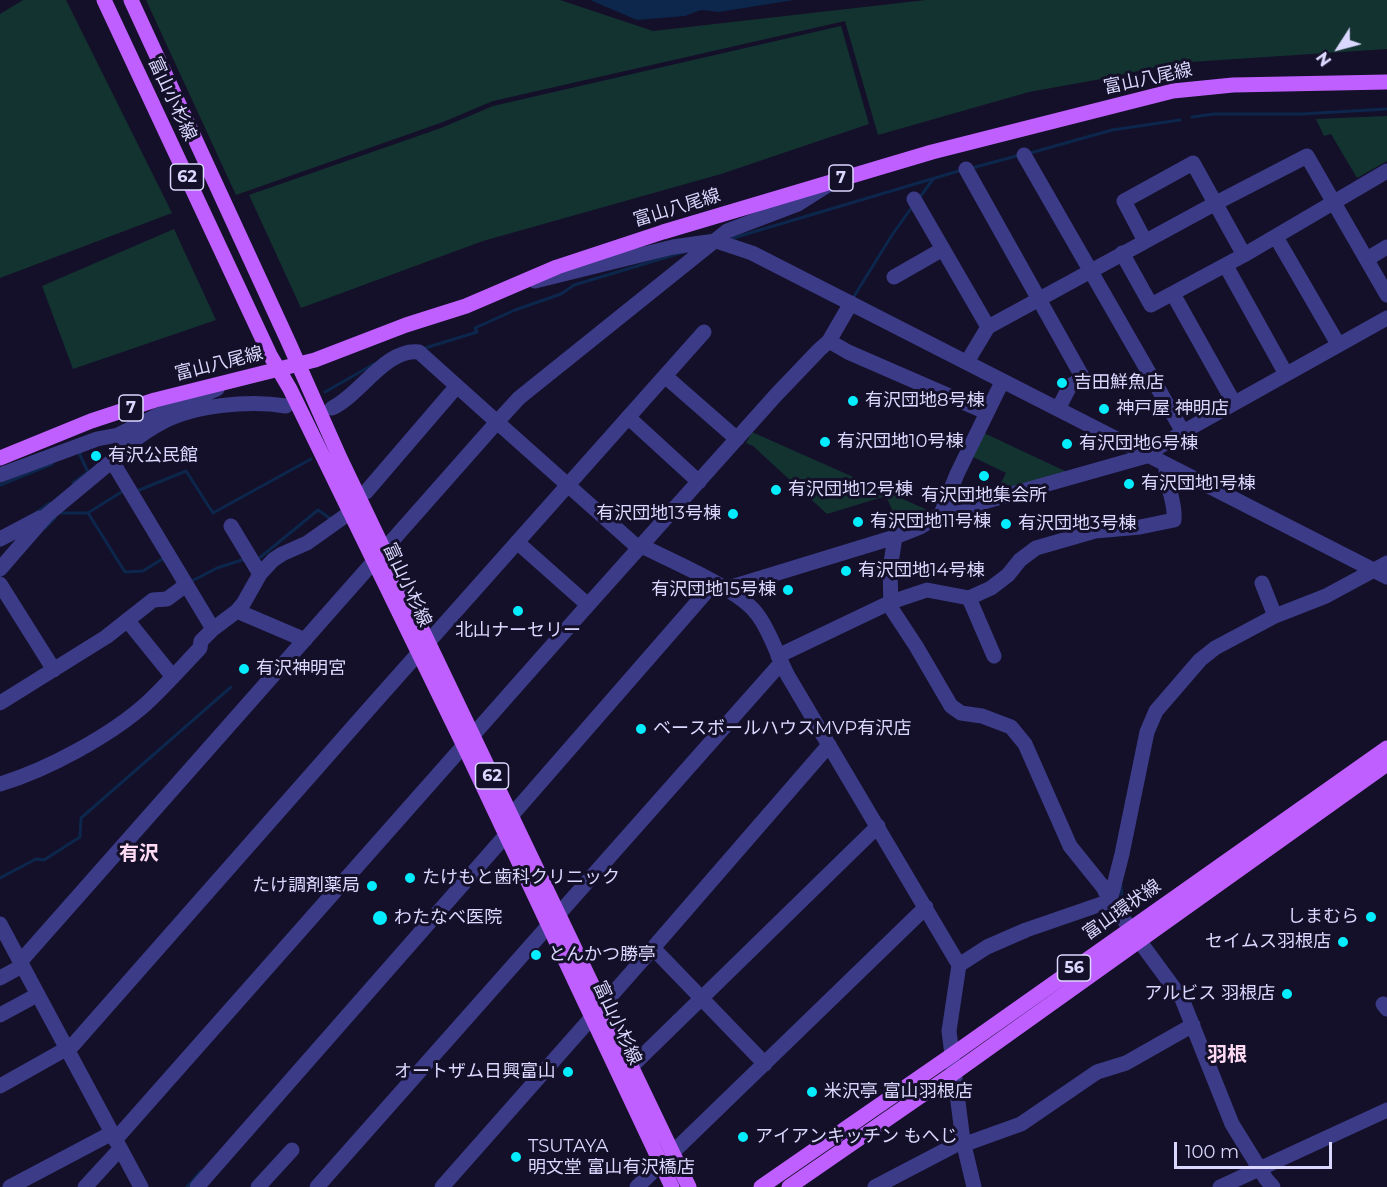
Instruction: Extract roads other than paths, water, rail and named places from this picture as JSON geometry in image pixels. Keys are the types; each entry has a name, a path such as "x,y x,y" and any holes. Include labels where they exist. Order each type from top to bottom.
{"main road":[{"name":"富山小杉線","path":"104,0 270,355 379,556 469,740 511,816 553,919 666,1158 689,1187"},
{"name":"富山小杉線","path":"131,0 299,364 379,556"},
{"name":"富山八尾線","path":"0,458 91,421 155,400 315,360 466,306 556,267 932,152 1173,91 1233,85 1387,82"},
{"name":"富山小杉線","path":"469,740 506,835 553,919"},
{"name":"富山環状線","path":"761,1187 1387,748"},
{"name":"富山環状線","path":"789,1187 954,1073 1387,764"},
{"name":"富山小杉線","path":"597,1012 631,1067 666,1158 672,1187"}],"street":[{"path":"1024,155 1183,432"},
{"path":"967,362 988,327 1122,253 1307,156 1387,295"},
{"path":"1145,241 1124,201 1192,163 1244,255"},
{"path":"966,169 1083,378 1070,387 1058,409"},
{"path":"1122,253 1151,305 1226,266 1387,171"},
{"path":"0,978 21,964 519,398 727,231 798,204 839,179"},
{"path":"914,199 988,327"},
{"path":"1276,237 1338,344"},
{"path":"517,285 673,248 716,242 752,253 1002,382 1150,455 1166,466 1383,570"},
{"path":"1366,259 1387,247"},
{"path":"894,277 943,249"},
{"path":"1226,266 1286,374"},
{"path":"1173,294 1234,403"},
{"path":"85,1187 116,1140 776,394 829,341 851,303"},
{"path":"511,816 720,586 895,537 920,527 940,514 1150,455 1183,432 1387,318"},
{"path":"0,1086 73,1045 704,332"},
{"path":"829,341 848,352 987,412"},
{"path":"332,408 341,404 387,362 411,351 418,352 634,544 720,586 746,602 756,612 765,626 779,660 959,965 950,1031 963,1141 974,1187"},
{"path":"665,376 737,439"},
{"path":"0,569 46,515 112,461 122,441 158,415 243,377"},
{"path":"940,514 1002,382"},
{"path":"366,492 458,386"},
{"path":"0,475 97,439 122,441 161,423 201,409 237,405 286,406"},
{"path":"628,417 699,482"},
{"path":"112,461 213,628"},
{"path":"317,1187 779,660 891,602 927,590 969,598 991,588 1036,548 1095,531 1140,527 1174,520 1175,510 1166,466"},
{"path":"0,539 46,515"},
{"path":"0,784 44,767 89,744 147,704 200,648 201,641 213,628 237,611 249,596 260,574 282,554 307,543 345,516"},
{"path":"231,526 260,574"},
{"path":"895,537 890,569 891,608 951,706 961,713 982,716 1011,727 1025,744 1070,846 1103,887 1110,901 1182,999 1232,1124 1274,1187"},
{"path":"517,542 588,605"},
{"path":"1110,901 1147,732 1156,711 1200,660 1215,648 1275,616 1383,570"},
{"path":"1262,583 1275,616"},
{"path":"0,585 54,670"},
{"path":"0,703 106,637 153,600 167,599 186,585"},
{"path":"969,598 994,656"},
{"path":"237,611 305,640"},
{"path":"128,620 172,677"},
{"path":"442,1187 829,745"},
{"path":"631,1067 878,826"},
{"path":"197,1187 506,835"},
{"path":"959,965 987,947 1016,934 1110,901"},
{"path":"637,1187 926,907"},
{"path":"0,924 141,1187"},
{"path":"653,948 765,1064"},
{"path":"0,1015 37,995"},
{"path":"874,1187 963,1141 971,1142 1021,1124 1097,1072 1126,1062 1193,1025"},
{"path":"1220,1187 1387,1110"},
{"path":"10,1187 116,1140"},
{"path":"258,1187 292,1150"}],"water":[{"path":"590,0 794,0 719,12 701,10 685,16 637,20"}],"waterway":[{"path":"1192,117 1214,114 1301,114 1387,109"},
{"path":"1030,153 1112,130 1180,120"},
{"path":"972,168 1020,155"},
{"path":"733,238 962,170"},
{"path":"920,197 934,178"},
{"path":"853,298 912,207"},
{"path":"422,349 477,332 475,328 515,310 561,294 574,285 684,252"},
{"path":"325,392 374,364"},
{"path":"73,483 88,472 79,453 81,452"},
{"path":"137,491 186,471 213,513 311,459"},
{"path":"0,485 52,464"},
{"path":"60,513 88,513 123,491"},
{"path":"37,512 50,503"},
{"path":"257,560 318,510 331,519"},
{"path":"88,513 125,572 143,571 164,558"},
{"path":"45,528 55,518"},
{"path":"190,582 217,568 245,559"},
{"path":"0,878 36,859 44,860 80,837 81,818 231,687"},
{"path":"1121,885 1123,908"},
{"path":"187,1187 201,1171"}],"place":[{"name":"吉田鮮魚店","path":"1062,383"},
{"name":"有沢団地8号棟","path":"853,401"},
{"name":"神戸屋 神明店","path":"1104,409"},
{"name":"有沢団地10号棟","path":"825,442"},
{"name":"有沢団地6号棟","path":"1067,444"},
{"name":"有沢公民館","path":"96,456"},
{"name":"有沢団地集会所","path":"984,476"},
{"name":"有沢団地1号棟","path":"1129,484"},
{"name":"有沢団地12号棟","path":"776,490"},
{"name":"有沢団地13号棟","path":"733,514"},
{"name":"有沢団地11号棟","path":"858,522"},
{"name":"有沢団地3号棟","path":"1006,524"},
{"name":"有沢団地14号棟","path":"846,571"},
{"name":"有沢団地15号棟","path":"788,590"},
{"name":"北山ナーセリー","path":"518,611"},
{"name":"有沢神明宮","path":"244,669"},
{"name":"ベースボールハウスMVP有沢店","path":"641,729"},
{"name":"たけもと歯科クリニック","path":"410,878"},
{"name":"たけ調剤薬局","path":"372,886"},
{"name":"しまむら","path":"1371,917"},
{"name":"わたなべ医院","path":"380,918"},
{"name":"セイムス羽根店","path":"1343,942"},
{"name":"とんかつ勝亭","path":"536,955"},
{"name":"アルビス 羽根店","path":"1287,994"},
{"name":"オートザム日興富山","path":"568,1072"},
{"name":"米沢亭 富山羽根店","path":"812,1092"},
{"name":"アイアンキッチン もへじ","path":"743,1137"},
{"name":"TSUTAYA 明文堂 富山有沢橋店","path":"516,1157"}],"district":[{"name":"有沢","path":"139,854"},
{"name":"羽根","path":"1227,1055"}]}
